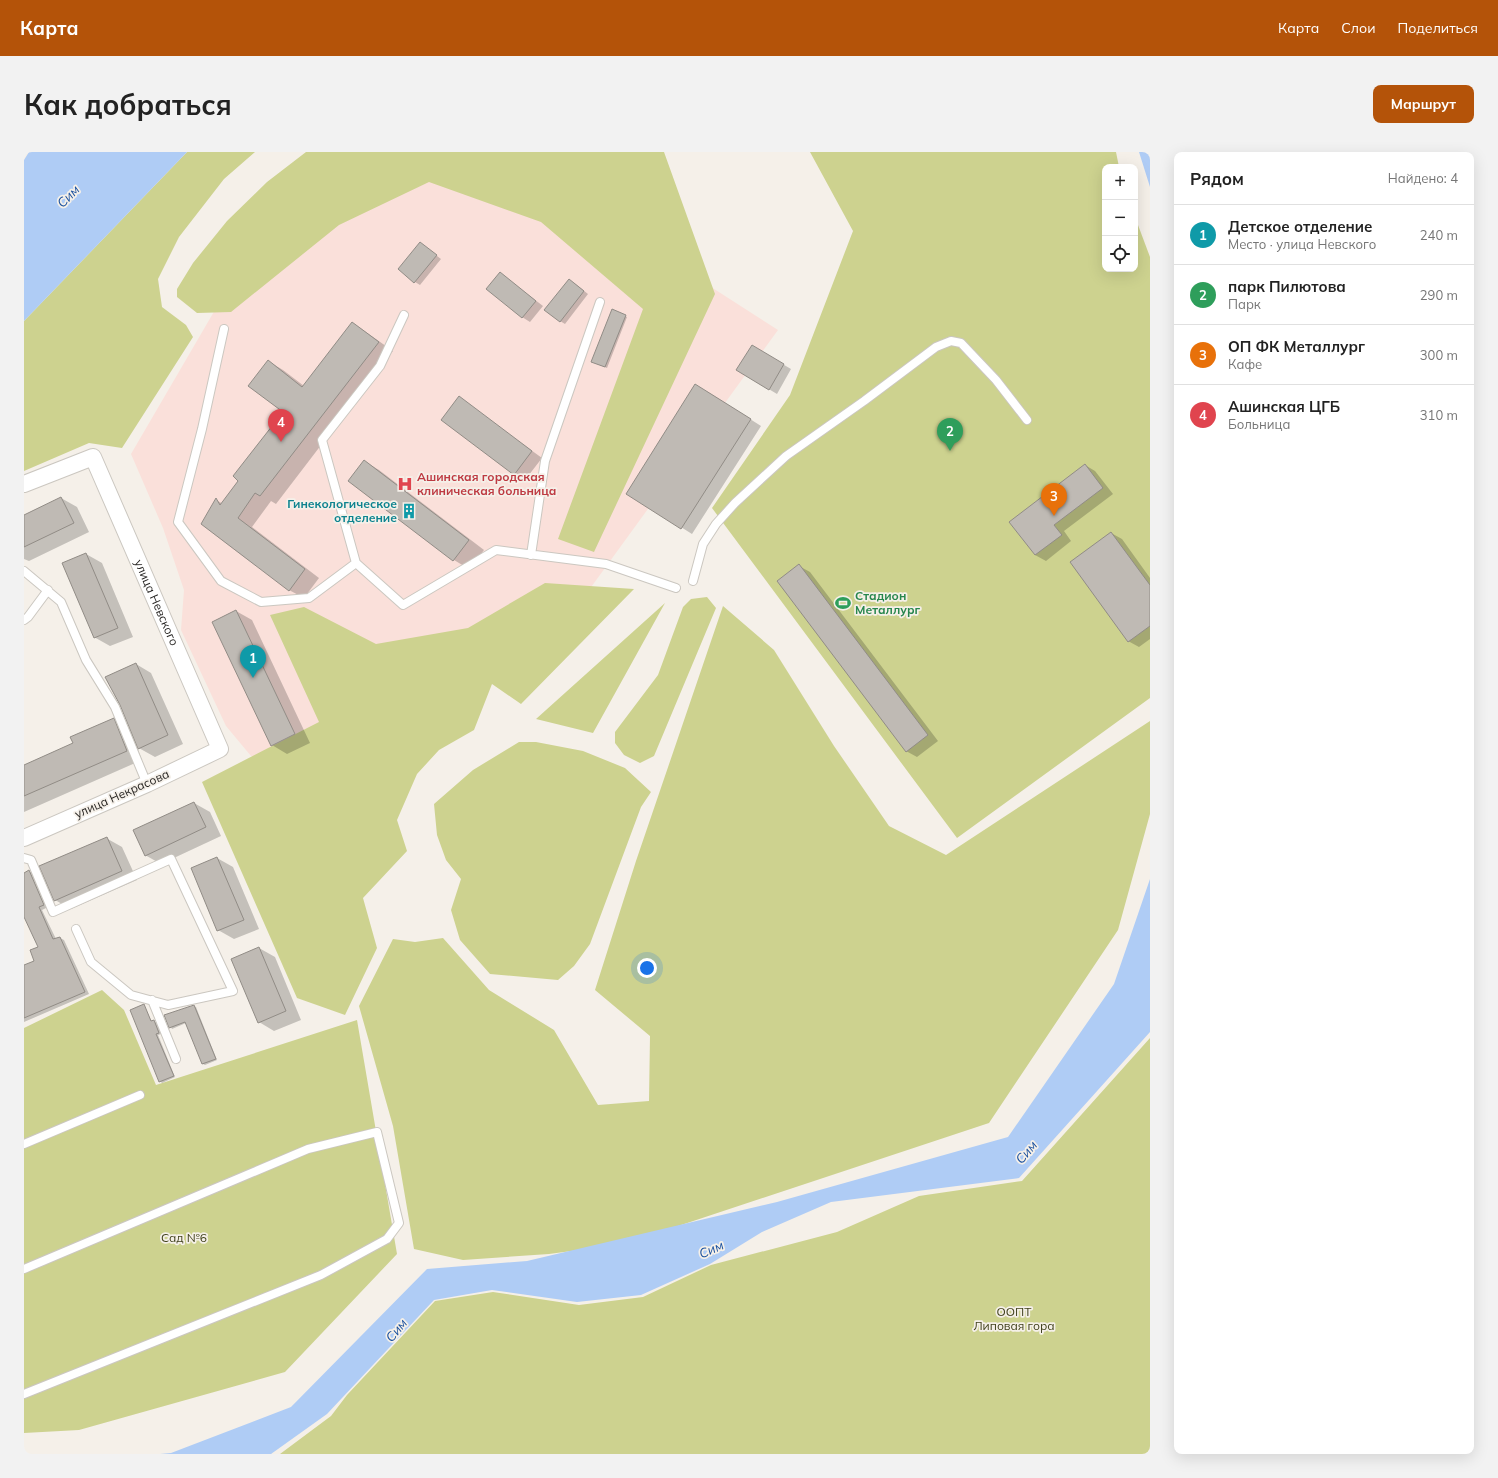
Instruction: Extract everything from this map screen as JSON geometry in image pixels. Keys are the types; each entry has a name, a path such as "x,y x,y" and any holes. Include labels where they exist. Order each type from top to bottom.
{"street":[{"name":"улица Невского","path":"24,484 93,457 220,749"},
{"name":"улица Некрасова","path":"24,838 147,784 220,749"}],"lane":[{"path":"531,555 546,461 600,302"},
{"path":"404,315 380,366 322,440 356,563 403,604 496,550 606,564 676,588"},
{"path":"224,329 202,430 178,522 221,581 261,602 309,598 356,563"},
{"path":"693,581 703,544 716,524 735,503 786,456 864,401 936,347 951,341 961,343 996,380 1027,420"},
{"path":"24,572 61,602 86,660 115,707 147,784"},
{"path":"24,620 28,617 48,590"},
{"path":"24,858 31,860 53,912 170,859 233,991 168,1005 131,994 91,962 76,929"},
{"path":"152,1000 176,1059"},
{"path":"24,1144 140,1094"},
{"path":"24,1269 308,1149 377,1132 399,1223 387,1239 321,1275 24,1394"}],"shaded area":[{"name":"Ашинская городская клиническая больница","path":"501,152 778,330 573,612 370,783 251,756 226,726 181,630 184,590 163,528 131,454 289,183"}],"green space":[{"path":"187,152 255,152 224,179 179,237 158,279 162,307 186,325 193,337 122,448 89,443 24,471 24,321"},
{"path":"306,152 664,152 715,294 594,552 558,539 643,309 541,222 429,182 339,225 231,312 197,313 177,297 177,289 193,263 227,221 267,182"},
{"path":"810,152 1116,152 1118,164 1102,164 1102,272 1138,272 1138,225 1150,257 1150,698 957,838 712,508 790,395 853,231"},
{"path":"545,583 634,589 521,704 492,684 474,730 439,750 417,774 397,820 407,851 363,898 377,948 345,1015 297,998 202,782 319,722 270,615 304,607 376,644 468,628"},
{"path":"707,597 716,608 654,756 640,763 624,755 615,743 615,732 658,675 683,607 691,599"},
{"path":"665,603 593,733 536,719"},
{"path":"723,606 774,650 834,746 889,826 946,855 1150,721 1150,814 1118,930 989,1123 624,1244 549,1254 463,1260 414,1249 393,1126 359,1006 393,939 415,942 443,938 489,990 554,1030 598,1105 649,1101 650,1036 595,990 636,861"},
{"path":"519,742 536,742 583,751 625,768 651,792 641,807 590,944 574,966 558,980 490,974 460,940 451,910 461,879 446,860 437,835 434,804 473,770"},
{"name":"Сад №6","path":"102,990 124,1010 156,1085 357,1020 397,1254 285,1372 79,1430 24,1433 24,1028"},
{"name":"ООПТ Липовая гора","path":"1150,1038 1150,1454 280,1454 331,1416 347,1395 435,1301 493,1292 579,1305 643,1297 711,1265 837,1232 919,1196 1022,1181"}],"water":[{"name":"Сим","path":"29,152 187,152 24,321 24,160"},
{"path":"1139,152 1150,152 1150,187"},
{"name":"Сим","path":"1150,879 1150,1032 1019,1178 831,1202 762,1232 710,1264 641,1295 577,1302 492,1290 434,1300 327,1414 271,1454 160,1454 171,1453 291,1407 427,1269 527,1261 777,1202 1008,1137 1114,984"}],"building":[{"path":"420,242 437,255 414,283 398,269"},
{"path":"500,272 536,301 522,318 486,289"},
{"path":"569,279 584,291 560,322 544,310"},
{"path":"612,309 626,315 605,367 591,362"},
{"path":"352,322 379,342 260,496 255,493 238,518 305,569 289,591 201,524 216,498 220,505 238,481 233,476 283,412 248,386 268,360 302,387"},
{"path":"752,345 784,364 769,390 736,370"},
{"path":"695,384 751,419 681,529 626,494"},
{"path":"459,396 532,451 514,475 441,420"},
{"name":"Гинекологическое отделение","path":"364,460 469,540 453,561 348,481"},
{"path":"1085,464 1103,488 1054,525 1062,535 1035,555 1009,522"},
{"path":"61,497 74,523 24,547 24,515"},
{"path":"1111,532 1150,585 1150,626 1128,642 1070,562"},
{"path":"86,553 118,628 94,638 62,563"},
{"path":"799,564 928,735 906,752 777,581"},
{"path":"236,610 295,734 271,746 212,622"},
{"path":"136,663 168,735 138,749 120,705 105,677"},
{"path":"114,718 127,751 24,796 24,765 73,743 70,737"},
{"path":"194,802 206,827 145,856 133,830"},
{"path":"107,837 122,871 54,901 39,866"},
{"path":"217,857 244,920 217,931 191,868"},
{"path":"29,870 44,905 39,907 53,939 60,937 85,992 24,1018 24,965 34,961 30,950 38,947 24,917 24,873"},
{"path":"259,947 286,1011 258,1023 231,959"},
{"path":"144,1004 151,1021 154,1020 159,1033 156,1034 174,1076 159,1082 130,1010"},
{"path":"194,1005 216,1059 202,1064 185,1022 169,1028 164,1015"}],"place":[{"name":"Ашинская ЦГБ","path":"281,442"},
{"name":"парк Пилютова","path":"950,451"},
{"name":"Ашинская городская клиническая больница","path":"405,484"},
{"name":"Гинекологическое отделение","path":"409,511"},
{"name":"ОП ФК Металлург","path":"1054,516"},
{"name":"Стадион Металлург","path":"843,603"},
{"name":"Детское отделение","path":"253,678"}]}
